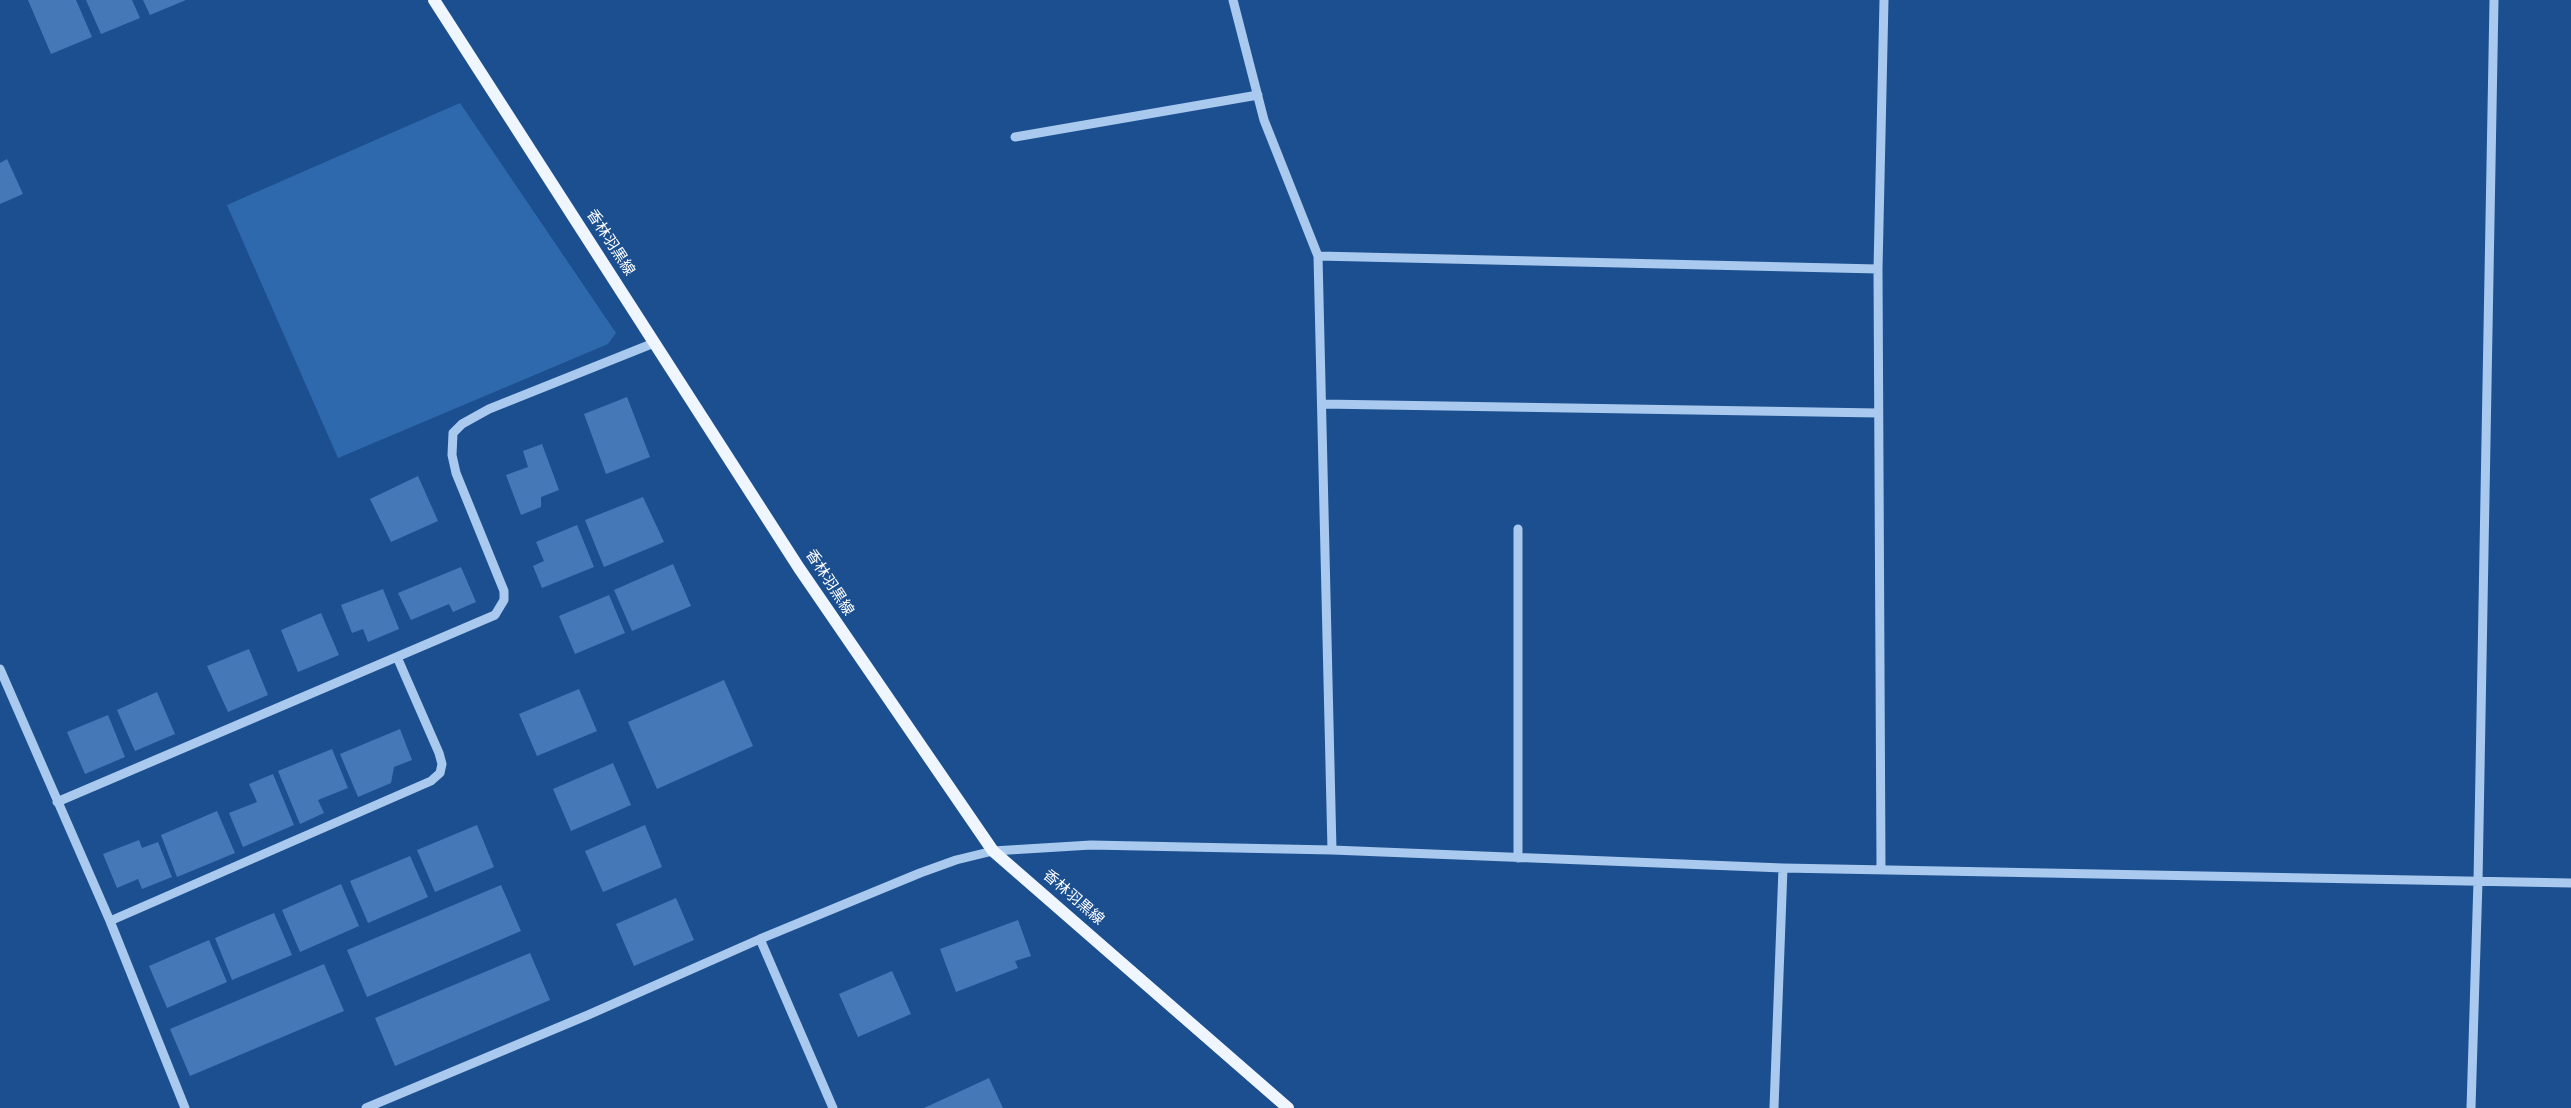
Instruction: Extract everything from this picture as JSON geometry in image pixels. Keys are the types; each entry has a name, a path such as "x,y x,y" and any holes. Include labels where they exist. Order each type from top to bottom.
{"main road":[{"name":"香林羽黒線","path":"434,0 654,343 877,685 993,851 1288,1108"}],"street":[{"path":"1234,0 1264,120 1318,256 1332,850"},
{"path":"1881,868 1878,269 1884,0"},
{"path":"2471,1108 2478,881 2494,0"},
{"path":"1015,137 1258,95"},
{"path":"1318,256 1878,269"},
{"path":"57,802 496,615 504,600 500,579 456,473 451,444 453,433 462,424 489,409 654,343"},
{"path":"1322,404 1878,413"},
{"path":"1518,529 1518,858"},
{"path":"110,921 421,786 440,773 442,764 439,753 397,657"},
{"path":"0,669 110,921 185,1108"},
{"path":"366,1108 588,1015 760,938 920,873 956,860 993,851 1091,845 1332,850 1783,868 1881,868 2571,883"},
{"path":"1774,1108 1783,868"},
{"path":"760,938 833,1108"}],"shaded area":[{"path":"460,103 616,333 608,344 338,458 227,205"}],"building":[{"path":"28,0 76,0 92,37 51,54"},
{"path":"86,0 132,0 140,18 101,34"},
{"path":"143,0 186,0 150,15"},
{"path":"7,159 23,194 0,204 0,163"},
{"path":"627,397 650,457 606,474 584,414"},
{"path":"542,444 559,490 541,497 541,507 521,515 506,475 528,467 523,451"},
{"path":"418,476 438,521 391,542 370,499"},
{"path":"643,497 664,542 604,567 585,520"},
{"path":"577,525 594,567 542,588 533,566 544,561 536,542"},
{"path":"673,564 691,606 632,631 614,590"},
{"path":"461,567 476,602 453,612 449,604 411,620 398,593"},
{"path":"383,589 399,629 368,642 363,629 352,633 341,605"},
{"path":"609,595 625,633 575,654 559,616"},
{"path":"321,613 339,655 298,672 281,630"},
{"path":"249,649 268,695 228,712 207,666"},
{"path":"724,680 753,746 657,789 628,722"},
{"path":"579,689 597,731 537,756 519,714"},
{"path":"157,692 175,734 135,751 117,710"},
{"path":"108,715 125,757 85,774 67,732"},
{"path":"400,729 412,760 394,767 391,783 358,797 340,754"},
{"path":"332,749 348,788 318,800 324,813 300,824 278,771"},
{"path":"613,763 631,805 571,831 553,789"},
{"path":"273,774 294,825 243,847 229,813 257,802 249,784"},
{"path":"217,811 235,853 177,877 161,835"},
{"path":"477,825 494,867 435,892 417,850"},
{"path":"645,825 662,867 603,892 585,851"},
{"path":"139,840 142,848 158,842 172,877 142,889 138,879 117,888 103,854"},
{"path":"410,856 428,897 368,923 350,881"},
{"path":"341,884 359,926 300,952 282,910"},
{"path":"501,885 521,931 367,997 347,950"},
{"path":"676,898 694,940 634,966 616,924"},
{"path":"274,913 292,955 232,980 215,938"},
{"path":"1018,920 1031,956 1015,961 1018,968 956,992 940,949"},
{"path":"209,940 227,982 167,1008 149,966"},
{"path":"530,953 550,1000 395,1066 375,1018"},
{"path":"324,964 344,1011 190,1076 170,1029"},
{"path":"892,971 911,1014 858,1037 839,994"},
{"path":"989,1078 1003,1108 924,1108"}]}
